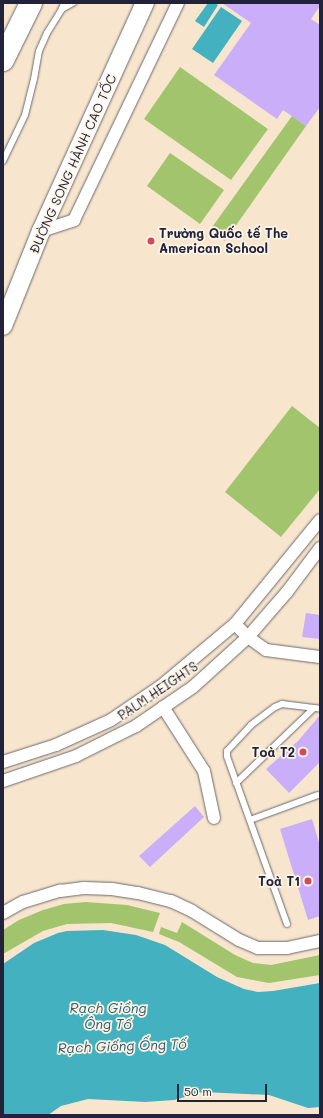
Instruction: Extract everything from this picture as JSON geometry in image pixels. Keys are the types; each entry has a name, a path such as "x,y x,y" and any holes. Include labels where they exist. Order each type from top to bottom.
{"highway":[{"path":"3,59 30,3"}],"main road":[{"name":"ĐƯỜNG SONG HÀNH CAO TỐC","path":"3,326 41,231 145,3"}],"street":[{"path":"41,231 74,220 178,3"},
{"name":"PALM HEIGHTS","path":"3,762 56,745 111,720 161,686 235,624 271,582 320,520"},
{"name":"PALM HEIGHTS","path":"3,781 76,756 136,726 193,687 248,637 287,592 320,548"},
{"path":"235,624 248,637 266,650 320,658"},
{"path":"163,707 204,771 214,818"},
{"path":"3,914 23,902 60,891 84,888 112,889 138,892 171,901 192,911 239,940 258,948 287,948 320,941"}],"lane":[{"path":"3,161 25,114 34,80 39,51 47,33 63,6 73,3"},
{"path":"287,924 236,783 227,756 227,751 247,729 269,711 282,704 317,709"},
{"path":"236,783 317,709"},
{"path":"250,820 318,795"}],"green space":[{"path":"180,67 268,129 231,180 144,119"},
{"path":"292,116 306,126 225,241 210,230"},
{"path":"170,153 224,190 200,224 147,186"},
{"path":"292,406 320,428 320,489 281,537 225,492"},
{"path":"86,902 127,905 160,913 153,932 111,923 67,924 43,931 3,954 3,930 19,920 43,910 64,904"},
{"path":"182,922 235,955 253,963 271,965 320,955 320,975 269,983 237,977 179,942 159,934 161,927 177,933"}],"water":[{"path":"208,3 215,3 218,5 204,27 195,21"},
{"path":"221,7 242,21 213,63 192,49"},
{"name":"Rạch Giồng Ông Tố","path":"103,930 136,935 165,945 217,977 244,989 258,992 273,991 320,983 320,1107 308,1108 269,1095 203,1092 174,1100 145,1102 88,1099 61,1106 48,1115 3,1115 3,964 34,943 58,933 67,931"}],"building":[{"path":"222,3 320,3 320,6 311,19 320,25 320,107 306,126 283,110 277,119 214,75 251,23"},
{"path":"306,613 320,615 320,639 302,637"},
{"name":"Toà T2","path":"320,715 320,762 289,793 266,769 298,741"},
{"path":"195,806 204,817 150,867 139,856"},
{"name":"Toà T1","path":"312,819 320,846 320,916 308,920 280,829"}],"place":[{"name":"Trường Quốc tế The American School","path":"151,241"},
{"name":"Toà T2","path":"303,752"},
{"name":"Toà T1","path":"308,881"}],"water label":[{"name":"Rạch Giống Ống Tố","path":"122,1046"}]}
